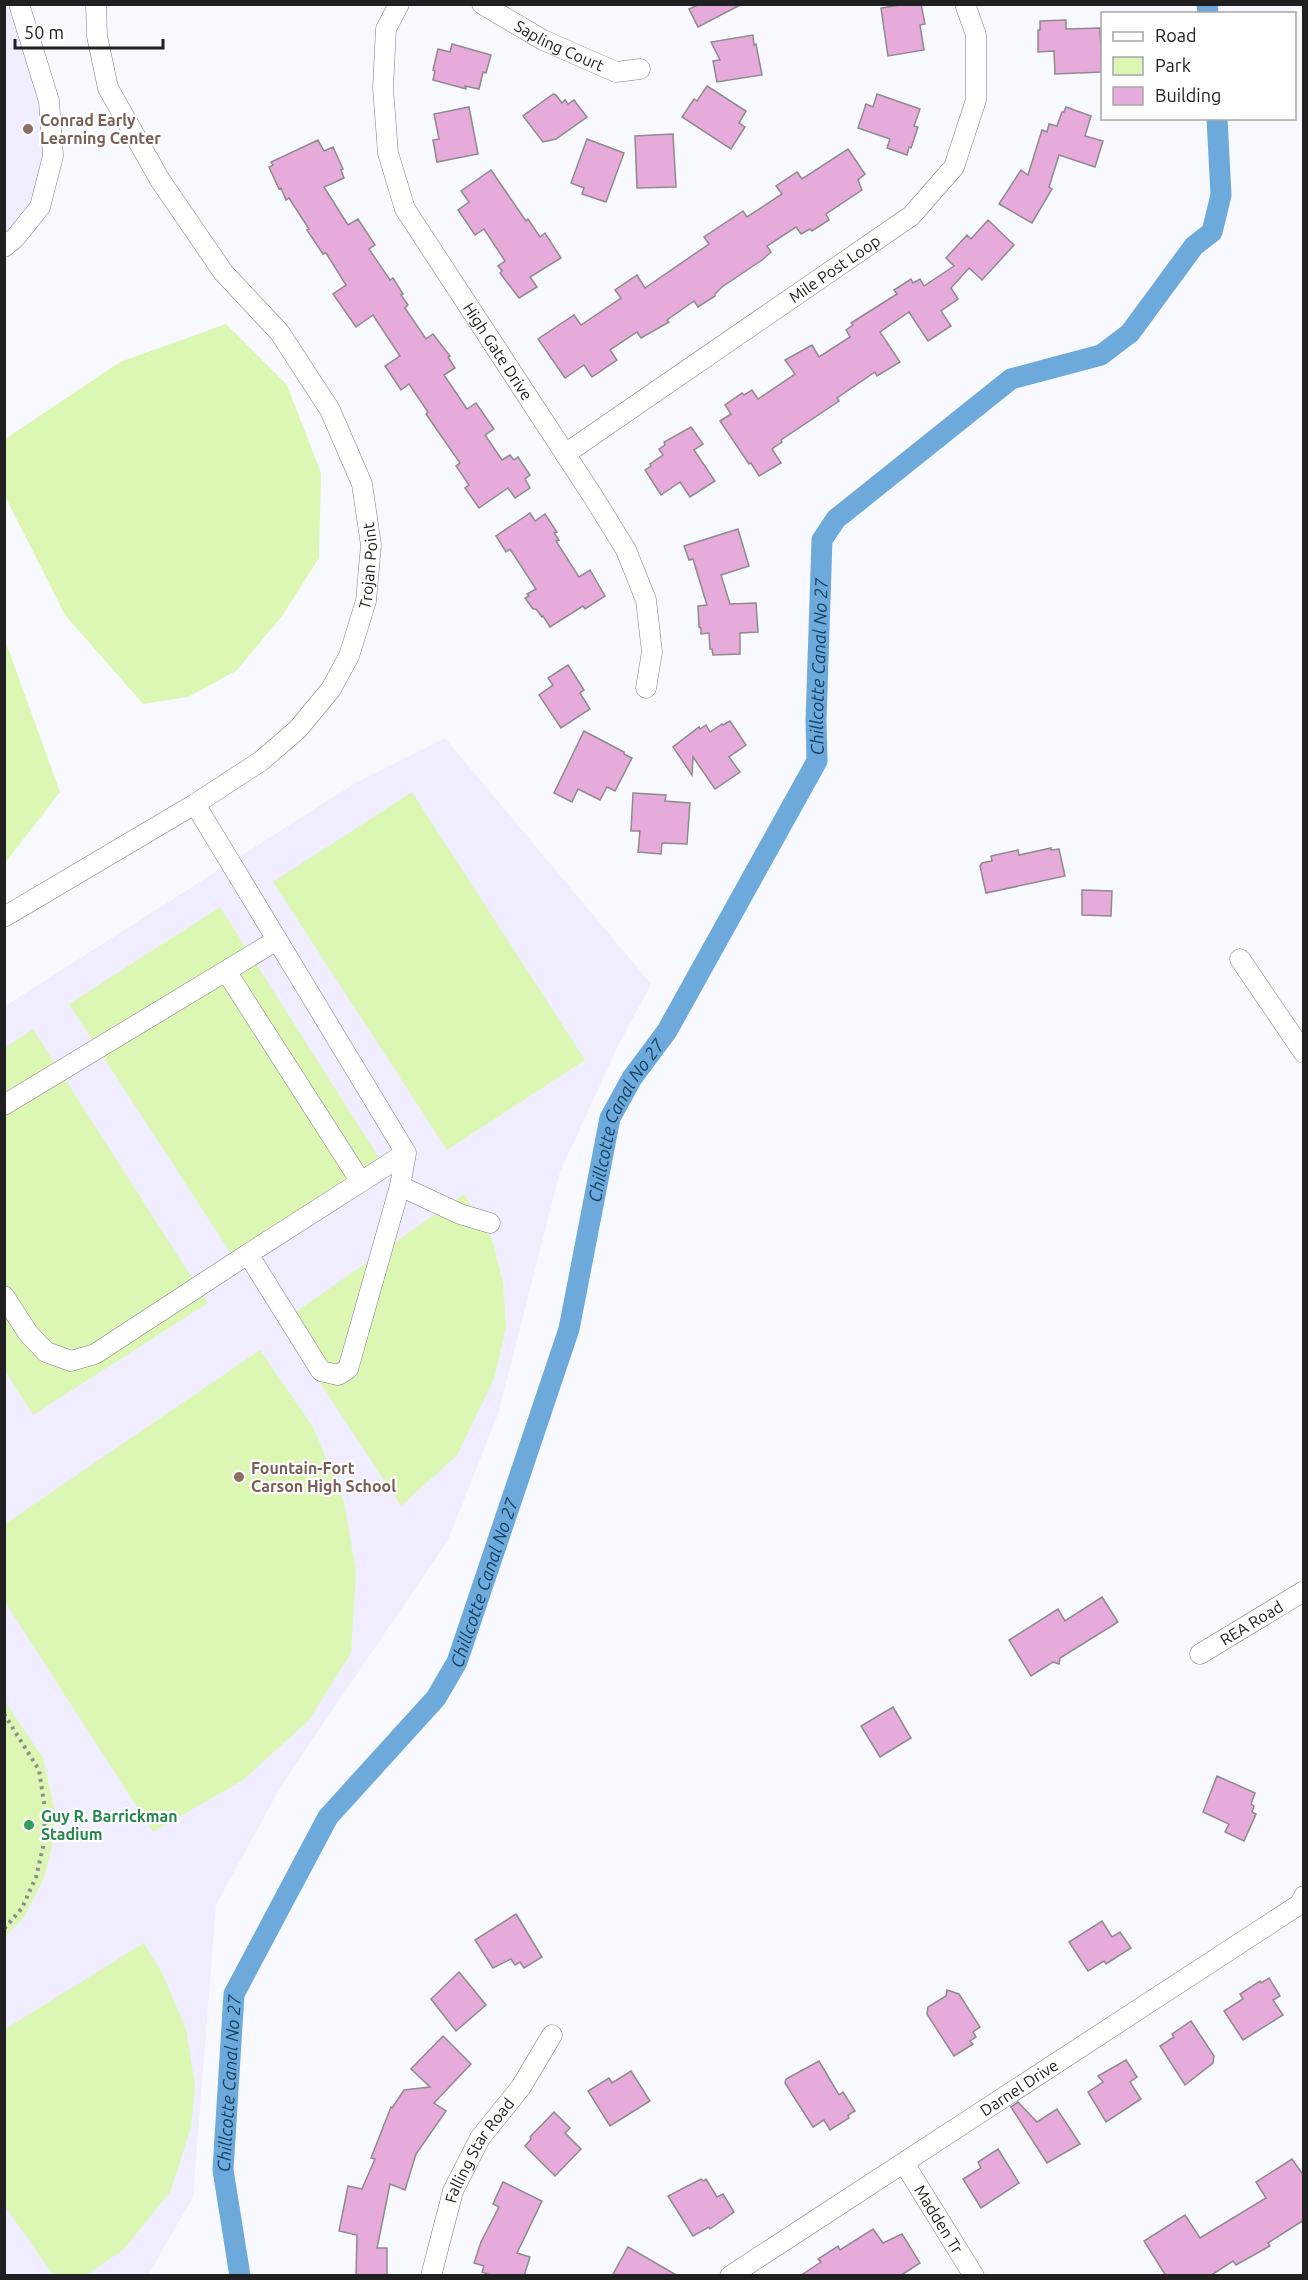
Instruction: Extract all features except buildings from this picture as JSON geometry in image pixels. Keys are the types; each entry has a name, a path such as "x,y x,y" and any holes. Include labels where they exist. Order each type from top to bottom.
{"street":[{"path":"4,247 15,238 40,207 53,156 49,101 19,4"},
{"name":"Trojan Point","path":"4,917 195,804 261,762 298,729 331,689 349,656 366,602 371,545 362,484 330,410 280,333 223,272 160,180 108,88 97,36 96,4"},
{"name":"High Gate Drive","path":"399,4 386,29 383,88 388,153 405,209 626,550 646,600 652,652 646,688"},
{"name":"Sapling Court","path":"482,4 543,40 616,72 640,69"},
{"name":"Mile Post Loop","path":"565,454 911,216 954,167 976,100 976,35 965,4"},
{"path":"195,804 406,1153 400,1186 348,1370 338,1375 321,1371 248,1254"},
{"path":"4,1105 277,940"},
{"path":"1240,958 1304,1053"},
{"path":"226,971 361,1182"},
{"path":"4,1296 28,1334 46,1352 72,1361 95,1354 406,1153"},
{"path":"400,1186 460,1214 490,1223"},
{"name":"REA Road","path":"1200,1654 1304,1591"},
{"name":"Darnel Drive","path":"730,2276 1300,1904 1304,1896"},
{"name":"Falling Star Road","path":"431,2276 453,2191 480,2138 521,2087 552,2035"},
{"name":"Madden Tr","path":"904,2163 974,2276"}],"path":[{"path":"4,1714 39,1770 45,1809 44,1843 36,1877 22,1908 4,1929"}],"shaded area":[{"name":"Conrad Early Learning Center","path":"5,5 19,5 49,101 40,207 5,247"},
{"name":"Fountain-Fort Carson High School","path":"445,738 651,984 618,1046 560,1172 498,1414 448,1540 281,1786 216,1905 193,2197 148,2275 5,2276 5,1006 357,782"}],"green space":[{"path":"226,324 287,385 321,473 319,558 282,616 236,671 188,697 143,704 65,615 5,496 5,439 120,362"},
{"path":"5,640 60,792 4,863"},
{"path":"412,792 585,1060 447,1150 273,882"},
{"path":"220,907 390,1175 241,1269 69,1004"},
{"path":"33,1029 208,1303 33,1415 5,1371 5,1048"},
{"path":"464,1194 492,1239 503,1283 506,1327 494,1379 457,1455 401,1506 290,1337 296,1312"},
{"path":"260,1350 313,1427 344,1501 356,1572 351,1653 309,1720 243,1780 153,1832 5,1602 5,1524"},
{"name":"Guy R. Barrickman Stadium","path":"4,1700 43,1758 54,1808 53,1842 44,1878 24,1917 5,1937"},
{"path":"144,1943 163,1975 186,2029 195,2085 191,2128 170,2192 123,2250 86,2275 53,2275 5,2206 5,2029"}],"waterway":[{"name":"Chillcotte Canal No 27","path":"1207,4 1208,12"},
{"name":"Chillcotte Canal No 27","path":"240,2276 223,2170 234,1994 328,1817 436,1698 457,1662 569,1329 610,1118 632,1078 667,1031 817,761 816,721 822,540 836,519 1011,379 1101,355 1130,333 1194,246 1212,232 1221,195 1217,120"}],"place":[{"name":"Conrad Early Learning Center","path":"28,129"},
{"name":"Fountain-Fort Carson High School","path":"239,1477"},
{"name":"Guy R. Barrickman Stadium","path":"29,1825"}]}
